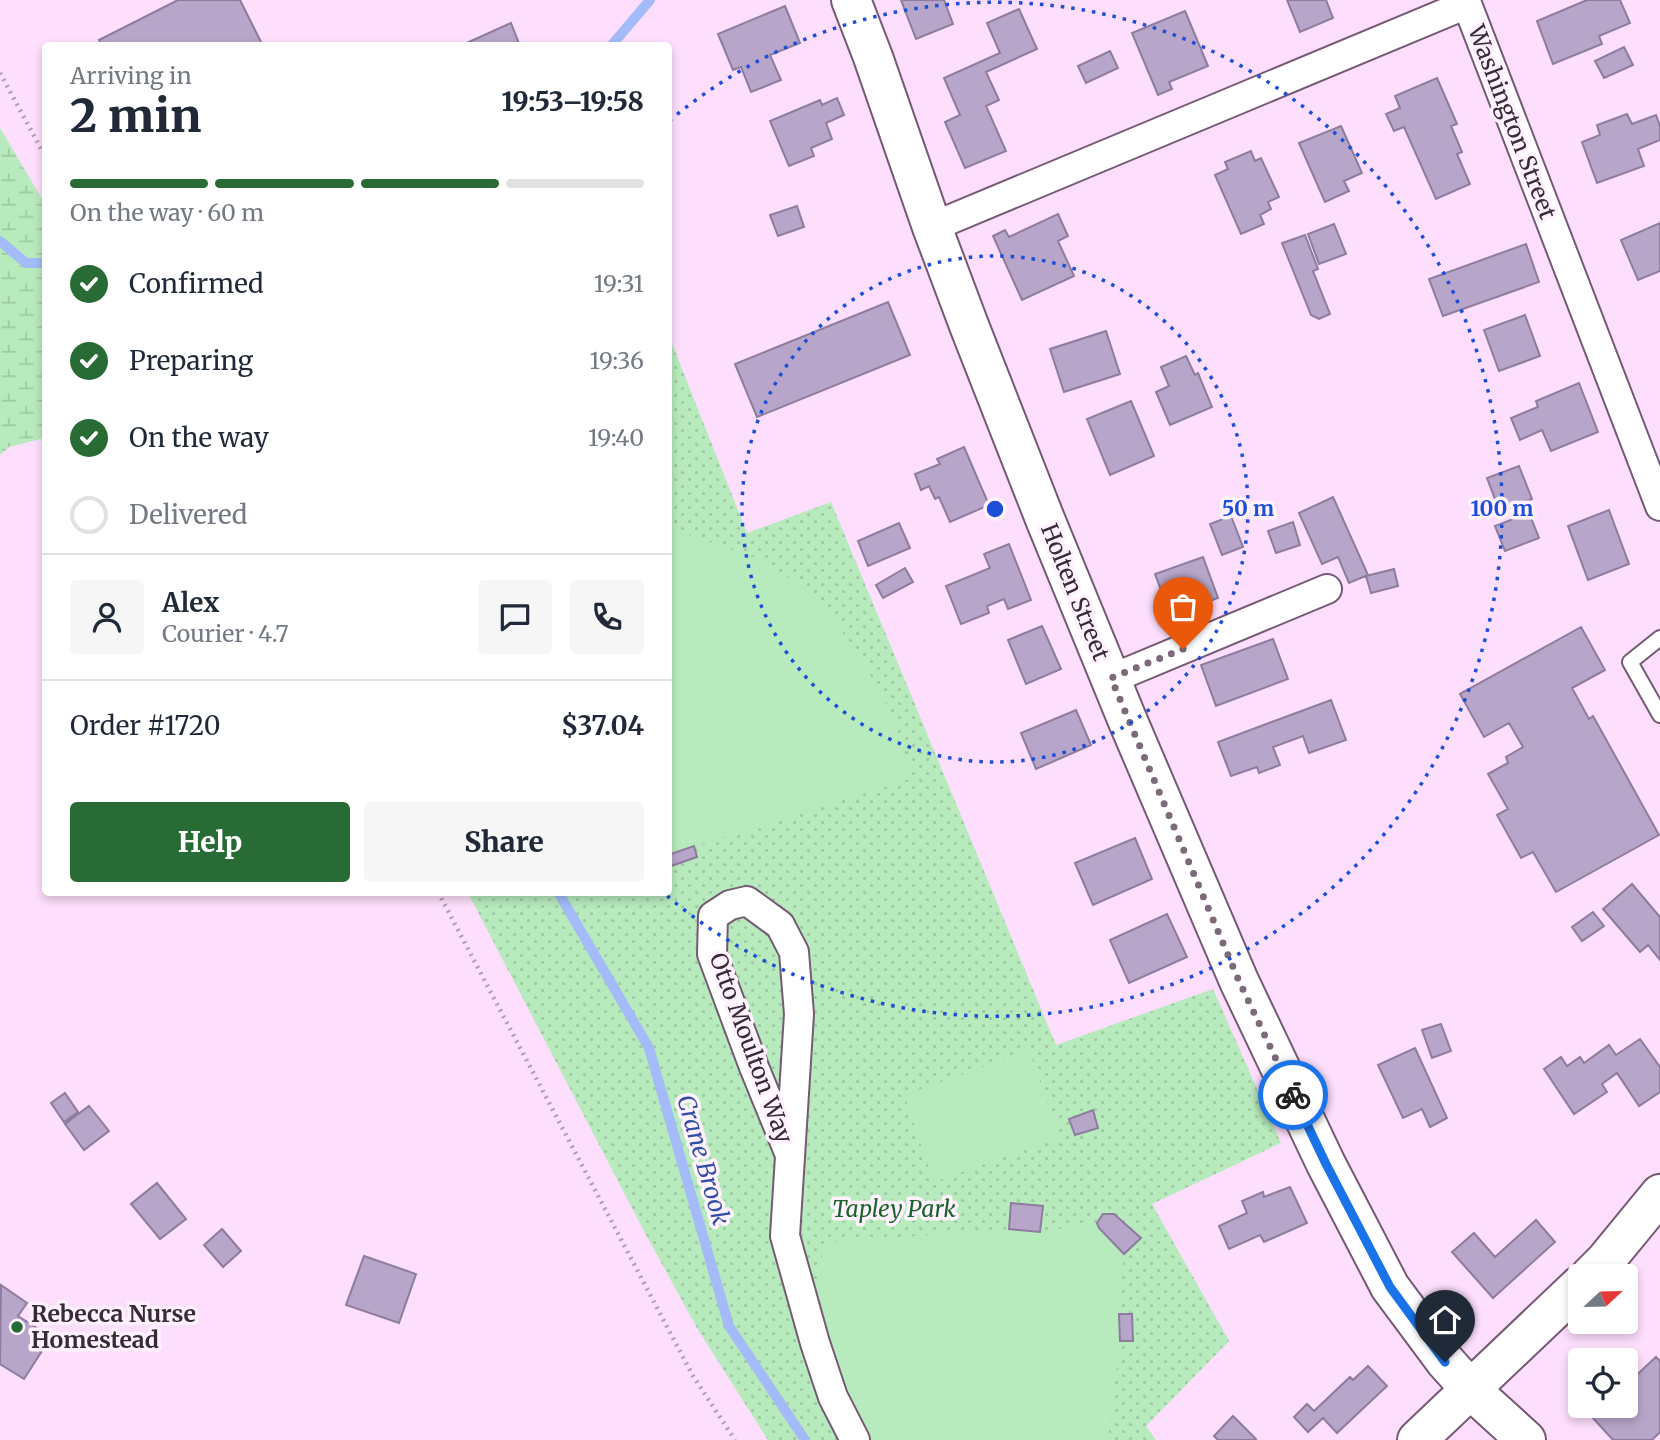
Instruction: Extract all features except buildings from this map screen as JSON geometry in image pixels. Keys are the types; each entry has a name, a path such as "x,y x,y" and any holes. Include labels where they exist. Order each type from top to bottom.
{"main road":[{"name":"Holten Street","path":"851,0 932,227 1045,519 1239,981 1326,1164 1390,1287 1445,1362 1471,1390 1526,1440"},
{"path":"1602,1264 1660,1194"},
{"path":"1417,1440 1568,1297"}],"street":[{"name":"Washington Street","path":"932,227 1472,2 1660,506"},
{"path":"1111,678 1327,589"},
{"name":"Otto Moulton Way","path":"790,1155 712,954 713,916 730,905 747,901 780,925 793,952 799,1014 785,1236 833,1397 855,1440"}],"lane":[{"path":"1660,638 1630,662 1660,715"}],"path":[{"path":"0,73 42,151"},
{"path":"440,896 693,1376 736,1440"}],"green space":[{"path":"0,128 42,199 42,439 9,447 0,455"},
{"name":"Tapley Park","path":"672,344 747,533 831,502 1056,1045 1213,989 1281,1143 1152,1204 1229,1341 1146,1426 1156,1440 768,1440 697,1328 470,896 672,896"},
{"path":"672,529 767,562 821,602 859,655 891,712 913,778 672,854"},
{"path":"1029,1051 1060,1137 934,1182 904,1095"},
{"path":"1097,1223 1124,1254 1119,1314 1120,1341 1108,1440 865,1440 835,1385 817,1307 823,1243 1009,1229 1040,1232"}],"waterway":[{"path":"614,42 650,0"},
{"name":"Crane Brook","path":"0,241 26,263 42,263"},
{"name":"Crane Brook","path":"560,896 649,1048 729,1326 805,1440"}],"way so far":[{"path":"1183,649 1111,678 1239,981 1293,1095"}],"place":[{"name":"Rebecca Nurse Homestead","path":"17,1327"}],"route":[{"path":"1293,1095 1390,1287 1445,1362"}]}
